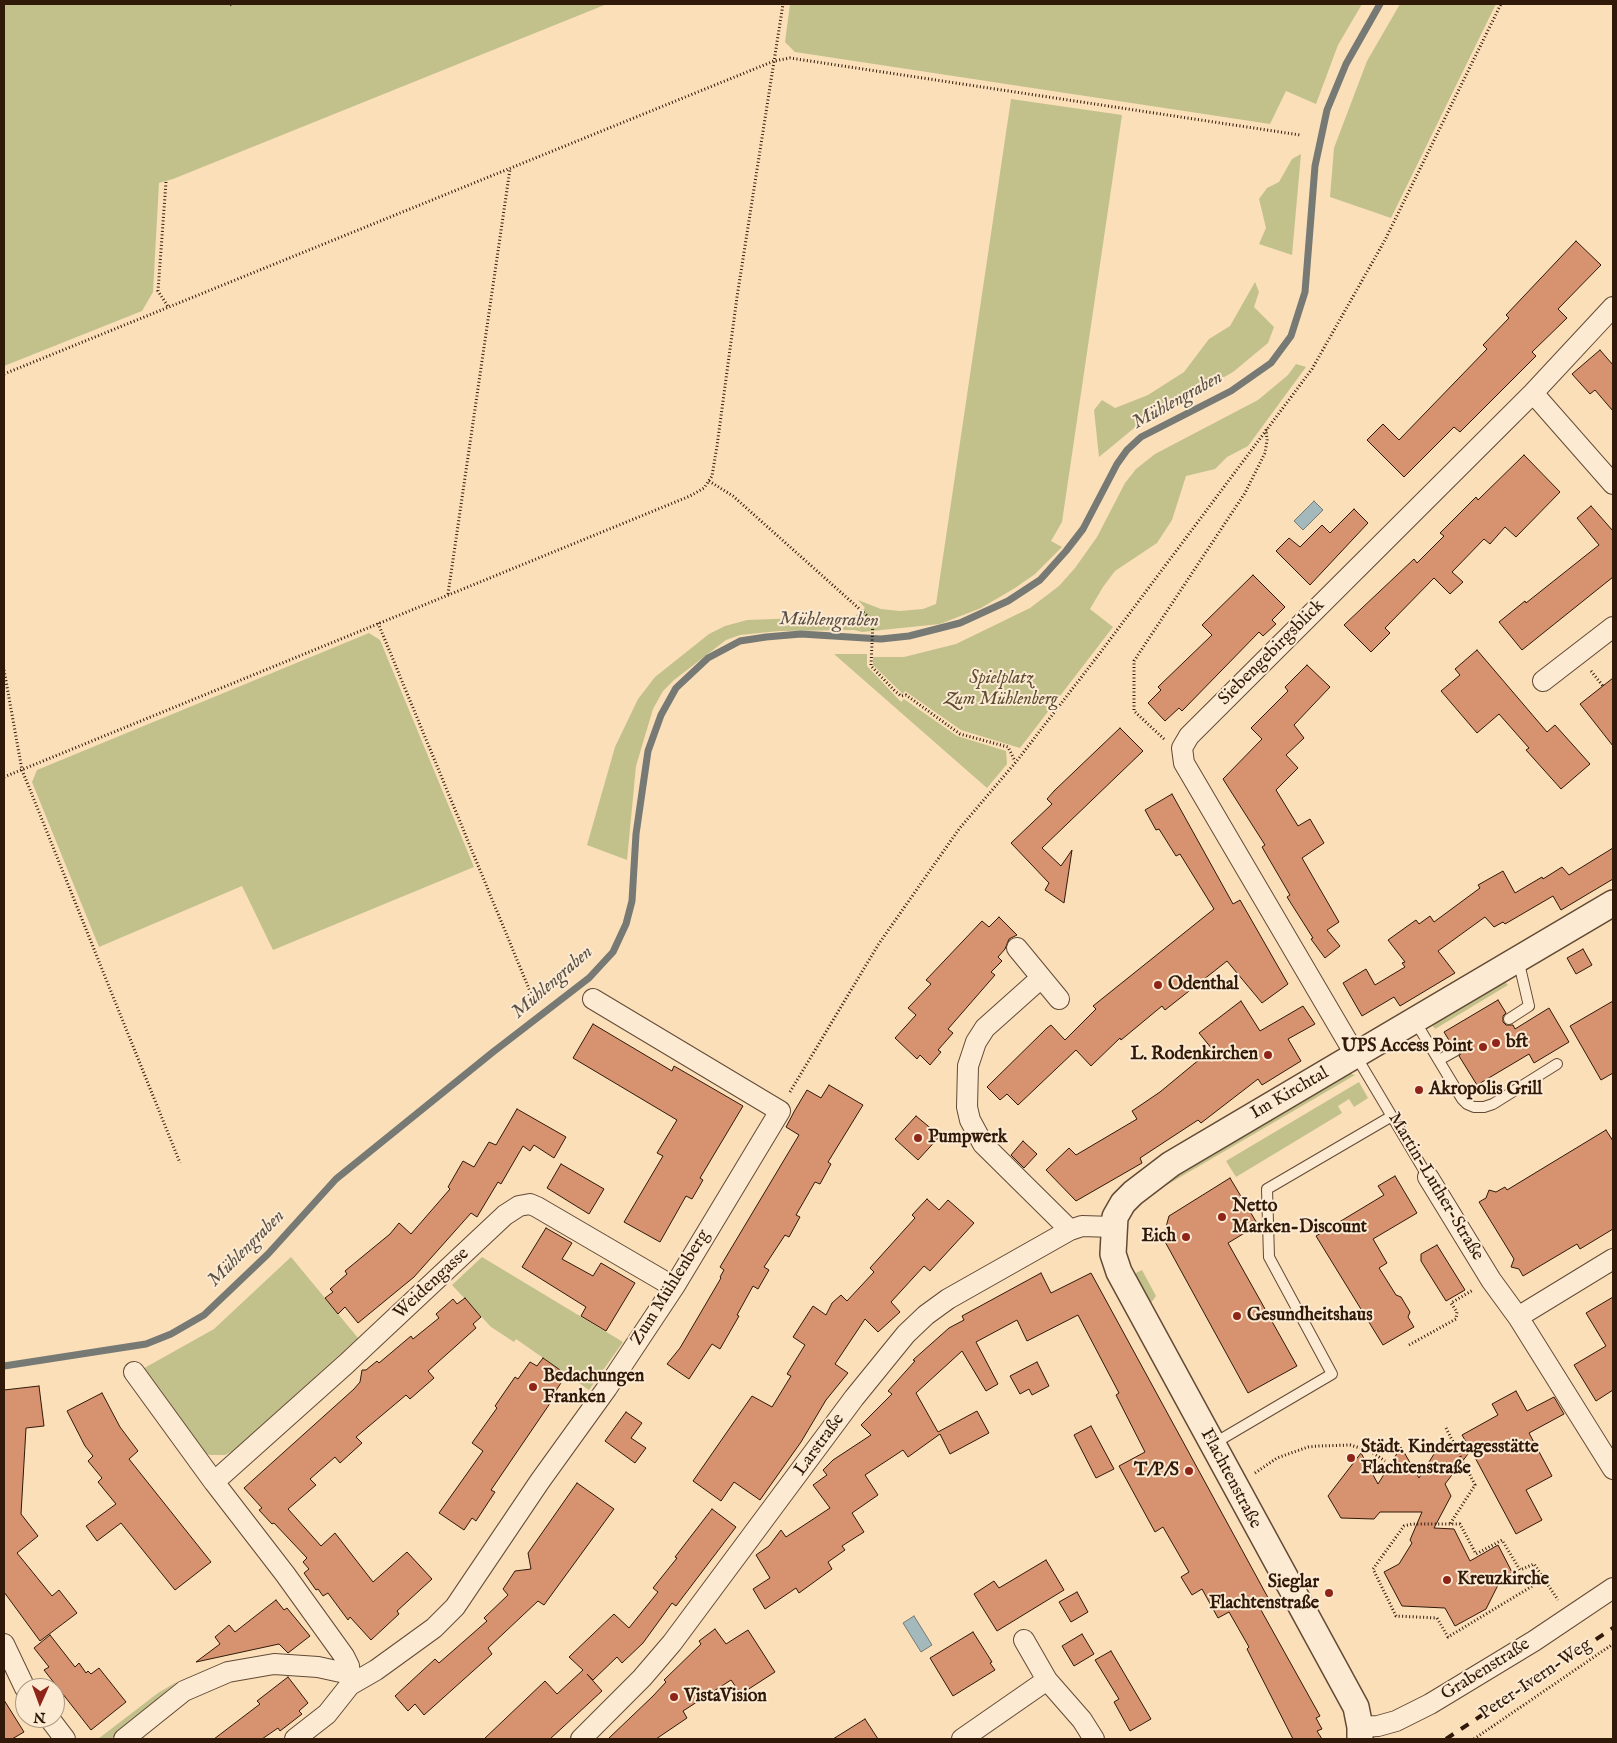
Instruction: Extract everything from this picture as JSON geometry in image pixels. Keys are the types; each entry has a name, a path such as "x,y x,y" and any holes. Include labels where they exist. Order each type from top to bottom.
{"street":[{"name":"Siebengebirgsblick","path":"1356,1056 1184,764 1182,748 1188,736 1533,393 1613,307"},
{"path":"1533,393 1613,484"},
{"path":"1543,681 1613,627"},
{"name":"Im Kirchtal","path":"1113,1227 1115,1217 1123,1203 1171,1164 1613,902"},
{"path":"1017,948 1059,999"},
{"path":"1041,978 985,1028 976,1042 967,1074 967,1107 970,1120 983,1144 1070,1230"},
{"path":"593,999 780,1111"},
{"name":"Zum Mühlenberg","path":"295,1739 327,1714 350,1679 376,1670 445,1619 607,1388 674,1287 780,1111"},
{"name":"Martin-Luther-Straße","path":"1428,1177 1490,1280 1518,1317 1613,1469"},
{"name":"Weidengasse","path":"214,1482 346,1364 506,1215 519,1206 530,1204 537,1207 674,1287"},
{"name":"Larstraße","path":"581,1739 642,1678 672,1643 854,1398 906,1334 926,1315 948,1300 1070,1230 1082,1226 1113,1227"},
{"name":"Flachtenstraße","path":"1113,1227 1112,1254 1119,1272 1356,1707 1360,1733"},
{"path":"1518,1317 1613,1259"},
{"path":"124,1739 184,1691 228,1672 274,1664 290,1664 350,1679 349,1666 344,1656 134,1372"},
{"name":"Grabenstraße","path":"1360,1733 1396,1721 1430,1704 1613,1588"},
{"path":"1024,1640 1047,1680 1082,1720 1094,1739"},
{"path":"4,1644 21,1678"},
{"path":"962,1739 1047,1680"},
{"path":"57,1728 66,1739"}],"lane":[{"path":"1509,1019 1529,1006 1518,959"},
{"path":"1415,1020 1467,1104 1484,1107 1557,1064"},
{"path":"1439,1060 1456,1051"},
{"name":"Martin-Luther-Straße","path":"1356,1056 1428,1177"},
{"path":"1212,1445 1332,1374 1269,1257 1267,1189 1392,1116"}],"path":[{"path":"4,777 690,496 709,481 717,446 737,297 783,4"},
{"path":"780,1111 878,945 959,829 1016,762 1312,369 1385,240 1501,4"},
{"path":"4,374 774,61 790,58 1300,135"},
{"path":"448,594 510,169"},
{"path":"166,182 158,291 169,308"},
{"path":"1169,744 1134,711 1134,661 1244,493 1265,453 1266,428"},
{"path":"709,481 733,496 872,621 871,666 901,696 906,695 960,734 1008,747 1016,762"},
{"path":"378,623 534,1001"},
{"path":"4,670 22,770 180,1163"},
{"path":"1409,1345 1456,1319 1457,1312 1451,1303 1490,1280"},
{"path":"1446,1428 1475,1485 1450,1524"},
{"path":"1255,1472 1277,1458 1308,1447 1350,1445 1370,1451 1385,1460"},
{"path":"1544,1579 1448,1637 1437,1618 1396,1616 1373,1569 1404,1526 1412,1524 1460,1524 1476,1554 1502,1540 1520,1570 1534,1564 1544,1579 1569,1617"},
{"name":"Peter-Ivern-Weg","path":"1474,1739 1613,1644"}],"green space":[{"path":"4,4 607,4 159,183 153,292 142,311 4,366"},
{"path":"790,4 1362,4 1338,45 1316,104 1286,91 1270,124 795,52 785,42"},
{"path":"1400,4 1496,4 1391,218 1330,197 1334,148 1367,61"},
{"path":"1011,99 1122,115 1062,522 1051,541 1062,547 1035,574 1015,588 981,608 940,624 862,632 854,630 779,631 740,635 726,640 674,680 663,691 653,709 636,766 627,860 587,845 615,747 638,699 655,677 709,634 725,626 747,620 855,616 865,608 858,600 881,609 900,611 923,609 936,604"},
{"path":"1301,154 1292,255 1259,244 1266,228 1259,199 1267,188 1279,182 1292,159"},
{"path":"1255,282 1259,292 1254,307 1274,327 1268,343 1233,372 1133,429 1099,457 1094,410 1102,400 1115,408 1148,395 1184,372 1209,339 1230,326"},
{"name":"Spielplatz Zum Mühlenberg","path":"1296,364 1306,367 1248,446 1227,457 1215,469 1186,476 1172,520 1157,543 1115,571 1103,587 1090,609 1113,627 1020,748 961,730 905,691 903,694 873,665 873,657 904,657 956,644 1030,608 1059,586 1075,568 1097,537 1125,483 1136,469 1155,454 1258,400 1288,375"},
{"path":"369,633 380,640 474,867 273,950 242,886 99,947 32,782 37,770"},
{"path":"834,654 867,654 867,666 901,702 904,699 957,736 1006,751 1007,764 987,788"},
{"path":"1504,981 1508,985 1435,1029 1431,1024"},
{"path":"1349,1073 1355,1075 1165,1186 1166,1182"},
{"path":"1359,1082 1368,1098 1354,1107 1349,1099 1338,1106 1342,1113 1236,1177 1226,1161"},
{"path":"291,1257 358,1338 233,1451 225,1455 204,1453 139,1371 214,1329"},
{"path":"482,1257 623,1342 589,1390 516,1339 514,1342 491,1327 452,1285"},
{"path":"1142,1270 1156,1296 1150,1304 1134,1274"},
{"path":"178,1681 111,1739 98,1739 158,1693"}],"shaded area":[{"path":"1314,501 1323,510 1303,530 1294,521"},
{"path":"914,1616 932,1645 921,1652 903,1623"}],"building":[{"path":"1576,241 1601,265 1558,309 1567,318 1532,352 1536,356 1460,432 1454,427 1404,477 1367,440 1383,424 1399,440 1487,349 1483,345 1509,318 1506,315"},
{"path":"1600,350 1613,365 1613,411 1595,390 1590,394 1572,374"},
{"path":"1524,455 1560,492 1516,537 1505,527 1490,544 1484,539 1452,572 1463,582 1450,594 1434,578 1385,628 1390,633 1371,652 1344,625 1414,559 1417,563 1444,536 1440,533 1476,497 1478,500"},
{"path":"1591,506 1613,531 1613,577 1522,650 1499,622 1599,545 1577,518"},
{"path":"1354,509 1368,523 1310,585 1276,551 1289,538 1300,547 1322,525 1330,533"},
{"path":"1253,575 1285,607 1272,620 1276,624 1263,636 1259,632 1182,711 1179,708 1165,721 1148,703 1161,690 1158,687 1212,635 1202,625"},
{"path":"1477,650 1547,732 1555,725 1590,764 1561,789 1526,750 1529,748 1499,714 1477,733 1441,691 1460,675 1455,669"},
{"path":"1307,665 1330,687 1294,725 1304,738 1286,755 1298,768 1276,790 1298,826 1310,819 1324,843 1302,858 1339,922 1327,930 1340,946 1325,958 1311,939 1313,938 1287,897 1290,895 1262,847 1265,845 1223,779 1262,739 1251,728 1288,691 1285,687"},
{"path":"1613,678 1613,746 1580,704"},
{"path":"1120,728 1143,751 1042,848 1061,866 1072,850 1064,903 1045,890 1049,883 1011,843 1052,804 1047,799 1054,791"},
{"path":"1172,794 1233,904 1240,900 1288,984 1262,1003 1227,961 1165,1010 1162,1006 1121,1040 1120,1038 1091,1066 1076,1050 1018,1105 1007,1094 1000,1100 987,1087 1047,1028 1051,1025 1065,1040 1096,1009 1093,1006 1214,909 1180,854 1176,856 1159,829 1156,830 1145,810"},
{"path":"1613,848 1613,879 1561,910 1553,896 1505,924 1503,922 1494,927 1485,917 1438,951 1455,973 1400,1006 1394,997 1362,1016 1343,983 1366,969 1375,985 1405,967 1402,963 1405,962 1388,940 1416,920 1419,924 1430,916 1434,922 1480,888 1478,885 1503,871 1515,893 1562,867 1569,875"},
{"path":"999,917 1017,935 1009,939 1005,949 998,957 1002,961 991,972 995,975 948,1029 953,1033 938,1050 941,1052 930,1065 920,1055 917,1059 895,1038 916,1015 908,1008 931,984 926,980 982,921 989,927"},
{"path":"1583,949 1592,965 1576,974 1567,958"},
{"path":"1498,1000 1506,1013 1503,1016 1503,1022 1506,1025 1513,1025 1515,1029 1549,1008 1569,1042 1534,1063 1529,1054 1477,1085 1459,1056 1462,1052 1461,1047 1452,1045 1444,1032"},
{"path":"1241,1001 1260,1031 1303,1006 1315,1024 1288,1039 1301,1061 1262,1085 1258,1079 1201,1123 1198,1120 1140,1158 1142,1163 1076,1201 1046,1170 1069,1148 1076,1155 1137,1119 1132,1111 1160,1092 1212,1049 1199,1033"},
{"path":"1613,1001 1613,1073 1601,1080 1570,1026"},
{"path":"593,1024 672,1071 674,1066 743,1106 700,1178 703,1180 692,1199 686,1196 660,1242 624,1222 663,1156 657,1153 677,1120 573,1058"},
{"path":"829,1085 863,1105 828,1162 831,1164 820,1184 815,1182 796,1215 800,1217 789,1237 785,1235 764,1267 769,1270 758,1289 753,1286 737,1315 739,1316 720,1349 712,1344 689,1379 667,1364 680,1348 721,1278 724,1270 720,1267 799,1135 786,1127 795,1110 807,1090 821,1098"},
{"path":"517,1109 566,1137 554,1158 534,1145 530,1151 523,1146 501,1184 498,1182 477,1217 471,1213 414,1277 358,1323 345,1307 338,1314 325,1298 333,1292 330,1289 347,1274 345,1271 390,1234 399,1223 411,1234 450,1189 448,1187 463,1161 474,1167 489,1142 496,1145"},
{"name":"Pumpwerk","path":"916,1116 940,1136 918,1160 895,1139"},
{"path":"1606,1130 1613,1141 1613,1229 1580,1249 1577,1244 1523,1276 1519,1269 1511,1267 1514,1259 1479,1202 1486,1198 1489,1190 1496,1192 1505,1187 1507,1190"},
{"path":"1023,1141 1037,1154 1024,1168 1011,1155"},
{"path":"561,1164 604,1189 589,1214 547,1188"},
{"path":"1395,1176 1417,1213 1373,1239 1387,1263 1379,1268 1396,1295 1401,1297 1410,1312 1408,1317 1414,1327 1383,1345 1316,1236 1384,1195 1378,1186"},
{"name":"Gesundheitshaus","path":"1230,1178 1258,1225 1228,1243 1297,1366 1248,1393 1163,1238 1169,1216"},
{"path":"927,1199 939,1210 948,1200 974,1223 930,1271 924,1266 891,1302 900,1312 878,1332 865,1319 835,1364 848,1373 826,1400 801,1442 760,1500 734,1482 721,1501 693,1481 752,1396 772,1407 791,1376 787,1374 805,1345 793,1337 813,1306 826,1315 832,1303 841,1295 847,1301 874,1272 870,1268 915,1218 912,1215"},
{"path":"546,1228 572,1243 562,1259 593,1276 601,1263 635,1283 606,1331 581,1316 586,1307 522,1267"},
{"path":"1437,1245 1465,1290 1446,1301 1421,1261 1421,1254"},
{"path":"1041,1273 1051,1293 1091,1273 1272,1605 1261,1610 1320,1716 1316,1718 1322,1729 1317,1731 1322,1739 1293,1739 1247,1649 1249,1647 1229,1612 1218,1618 1202,1589 1192,1595 1181,1577 1189,1572 1163,1527 1155,1532 1119,1466 1145,1452 1116,1395 1119,1393 1078,1315 1027,1341 1017,1320 976,1342 998,1384 986,1391 962,1351 916,1393 938,1432 977,1411 989,1433 950,1454 940,1434 908,1457 903,1450 865,1475 878,1495 852,1513 864,1532 842,1546 845,1550 828,1562 832,1569 799,1593 796,1588 765,1609 753,1589 770,1578 756,1555 769,1546 781,1530 786,1537 830,1508 813,1485 827,1475 823,1470 833,1460 871,1435 861,1425 892,1394 888,1391 915,1361 913,1360 949,1328 964,1320 962,1316"},
{"path":"1613,1297 1613,1390 1596,1401 1574,1365 1606,1346 1586,1313"},
{"path":"465,1298 481,1317 473,1324 476,1328 428,1371 434,1378 410,1399 406,1395 356,1437 362,1443 340,1463 335,1457 310,1479 316,1485 288,1509 321,1546 335,1533 373,1582 407,1552 432,1579 397,1611 399,1614 371,1640 350,1617 348,1620 328,1593 323,1596 318,1589 316,1590 304,1573 309,1569 303,1562 307,1558 259,1510 262,1508 244,1488 354,1389 360,1382 362,1370 366,1370 377,1361 379,1363 411,1336 413,1339 439,1318 436,1314 453,1299 457,1304"},
{"path":"543,1358 563,1372 557,1381 561,1383 553,1395 555,1396 491,1490 495,1492 476,1521 472,1518 464,1530 439,1513 483,1451 472,1443 497,1408 495,1406 515,1377 518,1379 530,1362 537,1366"},
{"path":"1037,1362 1049,1386 1032,1395 1029,1389 1020,1394 1010,1376"},
{"path":"39,1386 44,1426 26,1428 21,1514 38,1536 17,1553 52,1596 59,1590 77,1613 40,1641 4,1592 4,1390"},
{"path":"1516,1391 1527,1411 1554,1397 1564,1414 1529,1433 1552,1476 1526,1490 1542,1520 1516,1534 1471,1450 1445,1484 1451,1496 1434,1528 1454,1529 1470,1561 1498,1545 1514,1576 1498,1585 1486,1609 1455,1626 1445,1608 1402,1606 1384,1572 1399,1564 1412,1543 1410,1540 1422,1512 1380,1512 1374,1519 1341,1518 1328,1496 1361,1453 1378,1484 1401,1447 1419,1478 1439,1446 1469,1447 1462,1435 1498,1415 1492,1404"},
{"path":"102,1393 120,1427 138,1451 129,1459 211,1562 175,1590 121,1523 97,1541 86,1526 116,1504 98,1482 102,1478 88,1461 93,1456 85,1446 67,1411"},
{"path":"626,1412 642,1423 631,1438 646,1448 635,1463 605,1441"},
{"path":"1091,1426 1114,1469 1096,1478 1074,1435"},
{"path":"577,1483 614,1509 544,1605 538,1601 488,1648 492,1654 424,1715 415,1704 408,1711 395,1696 435,1659 439,1663 487,1621 484,1618 508,1595 503,1589 515,1571 531,1569 528,1553"},
{"path":"712,1509 736,1527 676,1606 672,1603 643,1643 622,1663 617,1657 593,1680 587,1674 602,1691 550,1739 484,1739 545,1681 557,1694 583,1670 569,1657 614,1614 629,1628 658,1592 653,1588"},
{"path":"1046,1560 1064,1590 997,1631 974,1594 994,1581 999,1588"},
{"path":"1077,1592 1088,1612 1071,1622 1059,1602"},
{"path":"276,1600 284,1610 287,1608 310,1636 288,1653 279,1644 196,1662 220,1644 215,1637 229,1625 235,1632"},
{"path":"715,1629 726,1644 748,1630 775,1672 741,1694 731,1680 683,1711 687,1718 656,1739 608,1739 666,1682 664,1680 701,1644 699,1641"},
{"path":"973,1632 995,1670 953,1696 930,1658"},
{"path":"1082,1634 1094,1654 1074,1666 1062,1646"},
{"path":"50,1635 75,1667 79,1663 86,1673 88,1671 91,1674 99,1668 126,1702 91,1730 65,1697 65,1678 50,1678 44,1670 49,1667 34,1648"},
{"path":"1111,1651 1151,1719 1130,1731 1114,1702 1119,1699 1095,1660"},
{"path":"288,1677 308,1703 299,1711 302,1714 280,1731 278,1728 262,1739 214,1739 260,1704 257,1701"},
{"path":"4,1700 15,1718 15,1728 22,1728 24,1732 12,1739 4,1739"},
{"path":"865,1719 878,1739 833,1739"}],"waterway":[{"name":"Mühlengraben","path":"4,1366 146,1344 171,1334 204,1315 268,1254 336,1179 493,1052 589,978 613,952 626,924 632,901 636,834 648,751 661,715 676,688 708,658 740,641 766,637 801,634 881,639 909,636 960,623 1008,601 1040,580 1066,551 1083,529 1117,464 1127,450 1141,437 1231,391 1271,363 1291,336 1305,292 1315,166 1327,110 1346,64 1380,4"}],"railway":[{"path":"1446,1739 1613,1628"}],"place":[{"name":"Odenthal","path":"1158,985"},
{"name":"bft","path":"1496,1043"},
{"name":"UPS Access Point","path":"1483,1047"},
{"name":"L. Rodenkirchen","path":"1268,1055"},
{"name":"Akropolis Grill","path":"1419,1090"},
{"name":"Pumpwerk","path":"918,1138"},
{"name":"Netto Marken-Discount","path":"1222,1217"},
{"name":"Eich","path":"1186,1237"},
{"name":"Gesundheitshaus","path":"1237,1316"},
{"name":"Bedachungen Franken","path":"533,1387"},
{"name":"Städt. Kindertagesstätte Flachtenstraße","path":"1351,1458"},
{"name":"T/P/S","path":"1189,1471"},
{"name":"Kreuzkirche","path":"1447,1580"},
{"name":"Sieglar Flachtenstraße","path":"1329,1593"},
{"name":"VistaVision","path":"674,1697"}]}
